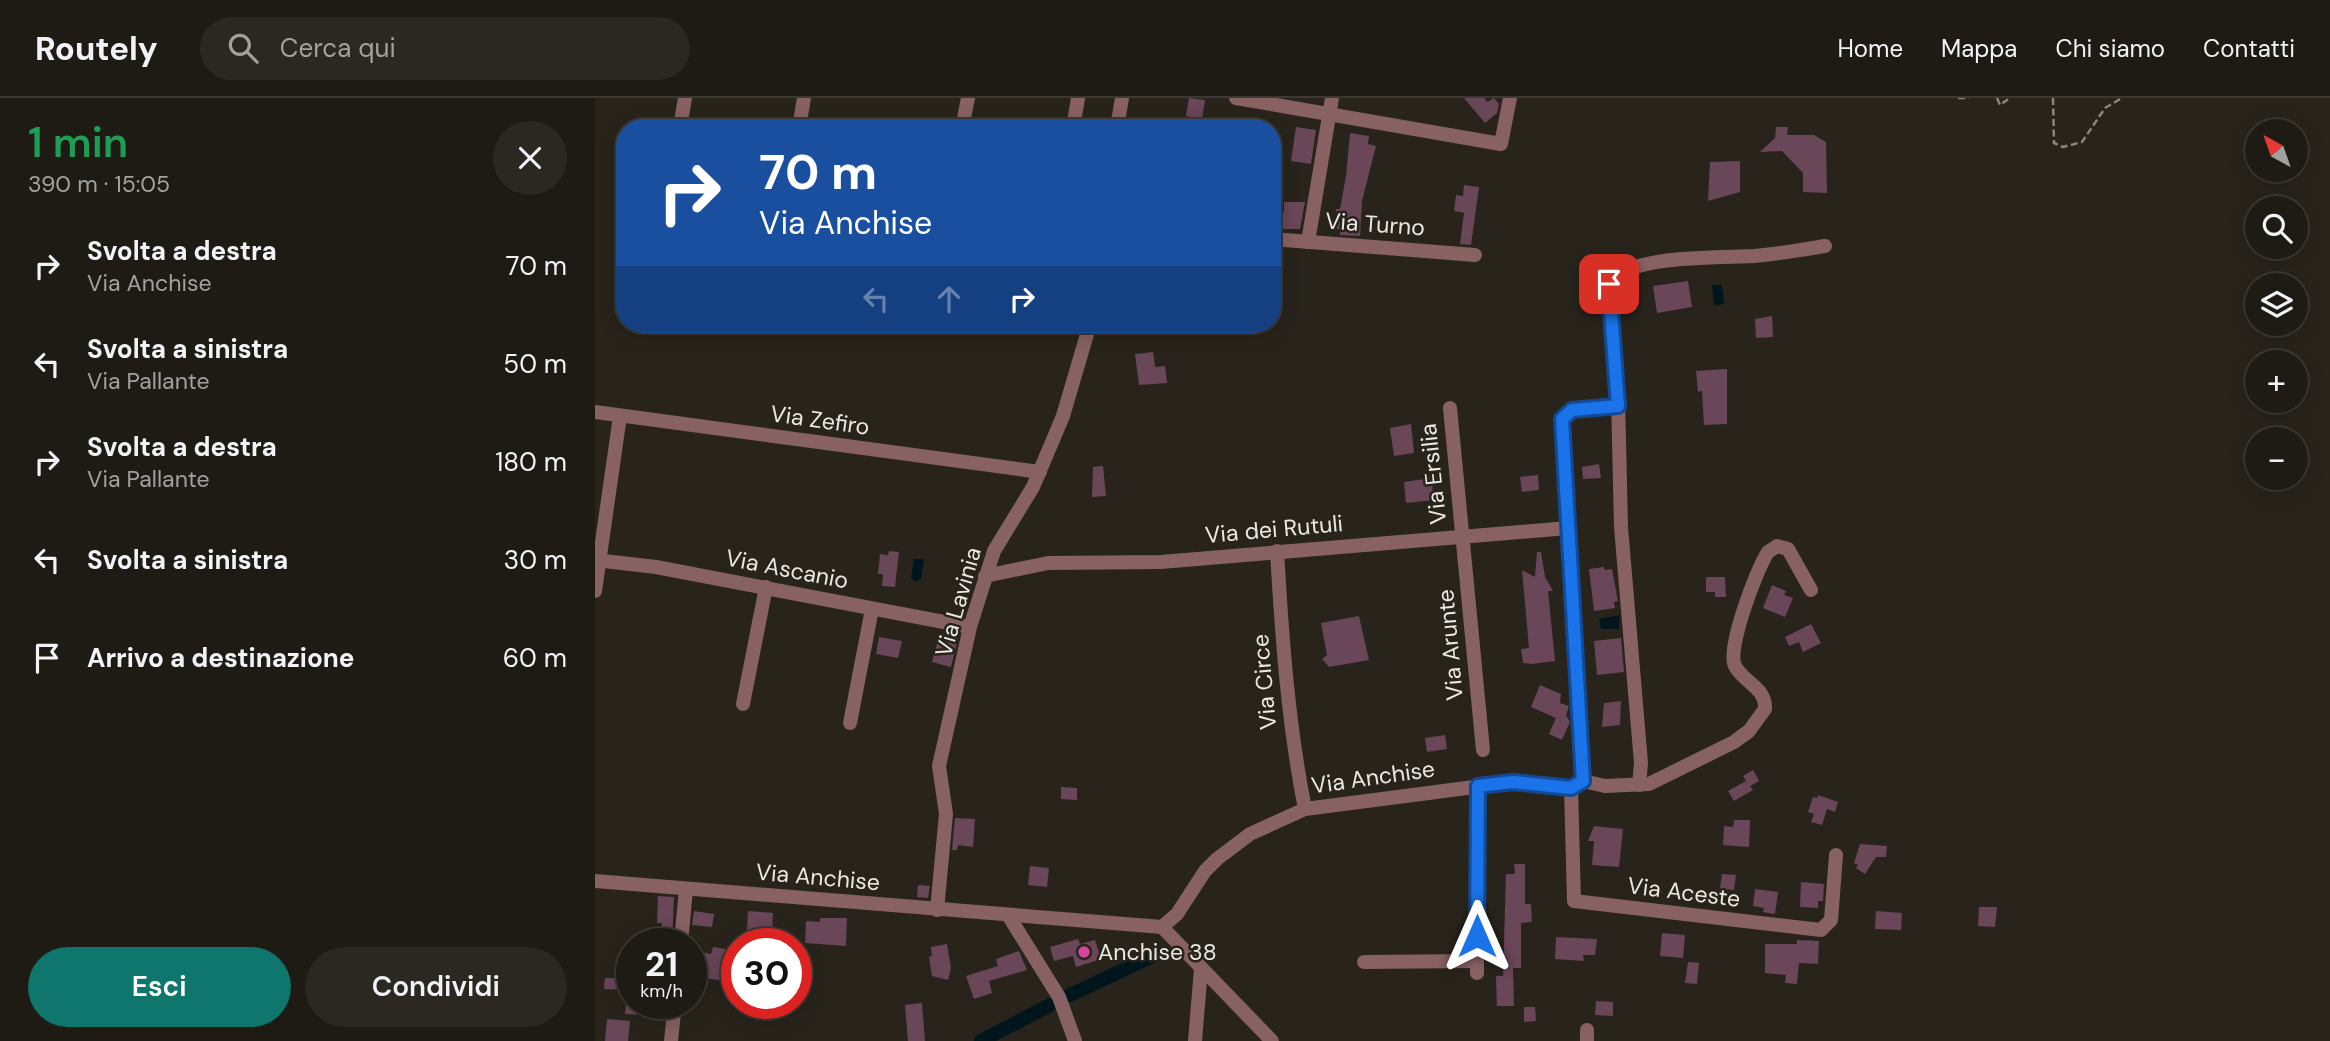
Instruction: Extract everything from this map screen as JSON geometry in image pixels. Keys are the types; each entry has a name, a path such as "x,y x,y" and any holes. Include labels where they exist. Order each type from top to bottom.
{"street":[{"path":"682,119 685,98"},
{"path":"800,119 804,98"},
{"path":"964,119 968,98"},
{"path":"1074,119 1078,98"},
{"path":"1118,119 1122,98"},
{"path":"1236,98 1501,144 1510,98"},
{"path":"1308,242 1332,98"},
{"name":"Via Turno","path":"1281,240 1475,255"},
{"path":"1639,785 1641,763 1621,527 1618,406 1609,284 1615,276 1669,261 1757,256 1825,246"},
{"name":"Via Lavinia","path":"937,909 946,814 939,766 970,627 994,551 1040,472 1063,416 1087,333"},
{"path":"1577,784 1562,419 1572,410 1618,406"},
{"name":"Via Ersilia","path":"1450,408 1462,535"},
{"name":"Via Zefiro","path":"595,412 1040,472"},
{"path":"595,591 597,560 620,416"},
{"name":"Via dei Rutuli","path":"985,576 1048,563 1161,562 1568,528"},
{"name":"Via Arunte","path":"1462,535 1483,750"},
{"name":"Via Anchise","path":"595,881 1162,927 1177,914 1205,871 1217,859 1250,834 1305,808 1513,782 1639,785 1677,773 1734,743 1761,718 1765,709 1763,695 1736,668 1732,657 1735,640 1768,552 1777,546 1788,549 1811,590"},
{"name":"Via Circe","path":"1277,551 1288,710 1305,808"},
{"name":"Via Ascanio","path":"597,560 656,566 970,627"},
{"path":"743,704 766,587"},
{"path":"850,723 872,609"},
{"name":"Via Aceste","path":"1577,784 1574,901 1821,930 1831,919 1836,855"},
{"path":"1364,962 1477,967 1478,786"},
{"path":"682,928 686,890"},
{"path":"1008,915 1059,997 1075,1041"},
{"path":"1162,927 1272,1041"},
{"path":"1195,1041 1201,969"},
{"path":"671,1041 673,1019"}],"path":[{"path":"1958,98 1969,98"},
{"path":"1997,98 2000,105 2010,98"},
{"path":"2053,98 2051,131 2054,143 2063,147 2082,142 2105,108 2122,98"}],"water":[{"path":"1712,285 1722,285 1724,304 1714,305"},
{"path":"914,559 924,559 921,579 916,582 911,578"},
{"path":"1620,615 1619,629 1601,629 1599,619"}],"building":[{"path":"1189,98 1205,100 1202,119 1186,116"},
{"path":"1464,98 1484,98 1487,102 1494,98 1499,104 1497,113 1485,123"},
{"path":"1296,127 1316,130 1311,164 1291,161"},
{"path":"1776,127 1788,127 1787,135 1814,135 1826,142 1827,193 1803,192 1803,173 1782,151 1760,152 1775,138"},
{"path":"1350,133 1369,136 1368,144 1376,146 1362,201 1360,236 1340,235 1340,229 1337,229 1336,209 1340,209"},
{"path":"1740,161 1740,192 1708,201 1710,162"},
{"path":"1464,185 1479,187 1471,245 1460,244 1464,213 1454,211 1456,195 1463,196"},
{"path":"1284,202 1305,202 1300,229 1281,229 1281,213 1284,213"},
{"path":"1688,281 1692,307 1657,313 1653,286"},
{"path":"1772,316 1773,337 1756,338 1755,319"},
{"path":"1153,352 1155,367 1165,366 1167,383 1139,385 1135,354"},
{"path":"1727,369 1727,424 1704,425 1702,391 1698,392 1696,371"},
{"path":"1411,424 1414,453 1394,456 1390,428"},
{"path":"1599,464 1601,478 1583,479 1582,467"},
{"path":"1103,466 1106,496 1092,497 1093,467"},
{"path":"1538,475 1539,490 1522,492 1520,477"},
{"path":"1431,478 1434,500 1406,503 1404,482"},
{"path":"889,551 899,552 895,587 882,586 883,574 878,574 880,554 888,555"},
{"path":"1537,552 1541,552 1545,577 1553,591 1548,591 1555,661 1532,664 1523,663 1521,649 1529,648 1522,570 1535,577"},
{"path":"1604,567 1605,570 1612,569 1618,601 1614,602 1615,608 1594,611 1589,569"},
{"path":"1706,577 1725,577 1726,597 1715,597 1715,592 1706,592"},
{"path":"1772,585 1786,591 1784,595 1793,598 1785,617 1763,608"},
{"path":"1359,616 1369,660 1329,667 1322,659 1327,655 1321,623"},
{"path":"1811,624 1821,643 1803,652 1799,642 1789,646 1785,637"},
{"path":"940,633 958,638 951,667 932,662"},
{"path":"879,637 902,641 898,658 876,654"},
{"path":"1621,638 1624,672 1597,675 1594,641"},
{"path":"1540,685 1561,694 1560,703 1569,706 1566,715 1570,722 1562,740 1549,734 1556,718 1531,707"},
{"path":"1621,701 1620,725 1602,727 1604,703"},
{"path":"1445,735 1447,749 1427,752 1425,738"},
{"path":"1753,770 1759,781 1750,786 1753,790 1734,801 1728,791 1746,781 1743,776"},
{"path":"1061,787 1077,788 1077,800 1061,799"},
{"path":"1818,795 1838,802 1835,812 1827,809 1822,825 1811,822 1814,814 1808,812 1813,797 1817,798"},
{"path":"955,818 975,819 973,847 958,845 957,850 952,850"},
{"path":"1734,820 1750,820 1749,847 1723,845 1724,826 1733,827"},
{"path":"1594,826 1623,829 1619,867 1592,865 1594,841 1588,841"},
{"path":"1860,844 1887,846 1886,857 1876,857 1865,874 1856,868 1858,865 1854,863"},
{"path":"1514,864 1525,864 1525,904 1531,904 1532,922 1521,923 1521,968 1513,968 1514,1006 1497,1006 1496,976 1503,976 1506,874 1515,874"},
{"path":"1030,866 1049,868 1047,887 1028,885"},
{"path":"1722,874 1736,875 1734,890 1720,889"},
{"path":"1801,882 1824,884 1823,901 1818,901 1818,908 1800,907"},
{"path":"918,885 930,886 928,898 917,897"},
{"path":"1755,889 1778,892 1775,914 1763,912 1764,908 1753,906"},
{"path":"658,896 674,897 673,928 661,928 662,923 657,923"},
{"path":"1979,907 1997,907 1995,927 1978,926"},
{"path":"694,911 714,914 712,927 692,925"},
{"path":"748,911 773,913 772,928 747,928"},
{"path":"1876,911 1902,913 1901,930 1875,929"},
{"path":"820,918 847,918 846,946 812,944 812,928 806,928 806,921 820,922"},
{"path":"1662,933 1685,935 1683,958 1660,956"},
{"path":"1556,937 1597,939 1595,955 1583,955 1584,961 1555,959"},
{"path":"1078,939 1080,944 1095,940 1101,959 1076,967 1073,956 1054,961 1050,947"},
{"path":"1797,940 1819,941 1818,964 1799,963 1797,984 1785,983 1786,975 1765,973 1765,944 1797,944"},
{"path":"947,944 951,968 948,980 932,976 929,957 932,956 931,947"},
{"path":"713,947 721,948 721,980 707,978 707,953 711,954"},
{"path":"1019,951 1027,970 989,981 992,993 974,999 966,976 998,966 996,959"},
{"path":"1688,962 1699,963 1697,984 1685,983"},
{"path":"605,978 616,978 616,989 604,989"},
{"path":"1596,1001 1613,1002 1613,1016 1595,1015"},
{"path":"922,1003 925,1041 908,1041 905,1005"},
{"path":"1524,1007 1535,1007 1536,1021 1524,1022"},
{"path":"607,1019 630,1021 628,1041 605,1041"}],"waterway":[{"path":"1070,995 1153,956"},
{"path":"981,1041 1050,1005"}],"place":[{"name":"Anchise 38","path":"1084,952"}],"route":[{"path":"1477,936 1478,786 1513,782 1571,788 1583,781 1562,419 1572,410 1618,406 1609,284"}]}
